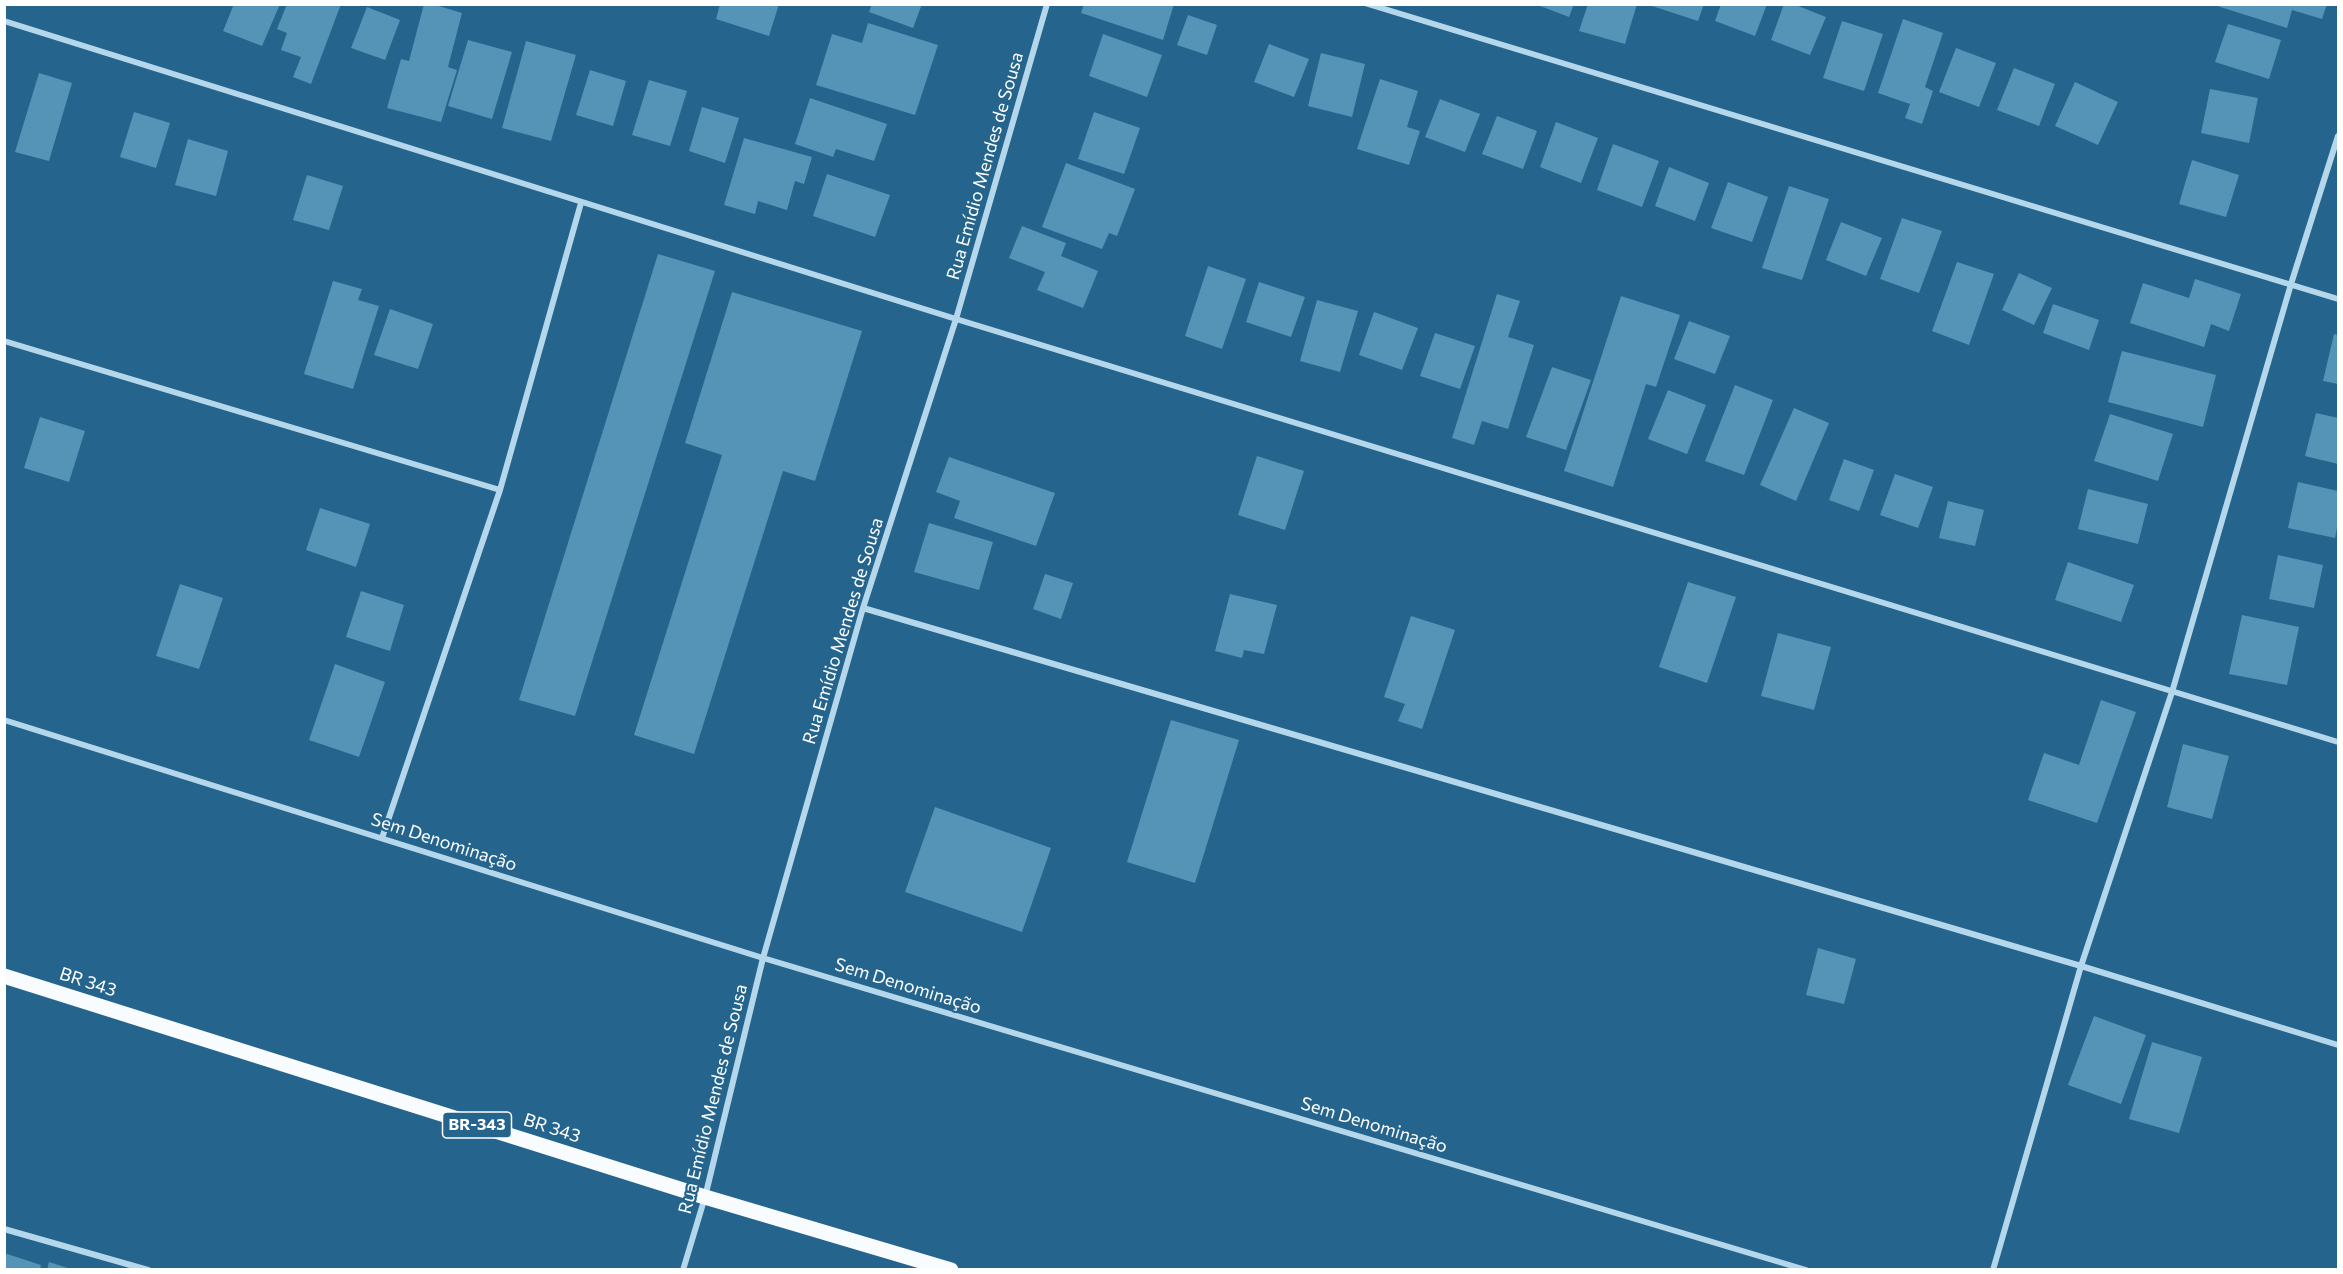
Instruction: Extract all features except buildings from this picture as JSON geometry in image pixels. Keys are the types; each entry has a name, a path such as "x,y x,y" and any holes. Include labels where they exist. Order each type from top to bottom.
{"main road":[{"name":"BR 343","path":"4,976 705,1197 951,1269"}],"street":[{"name":"Rua Emídio Mendes de Sousa","path":"683,1269 705,1197 763,958 864,608 956,319 1047,4"},
{"path":"1368,4 2338,299"},
{"path":"4,21 956,319 2338,742"},
{"path":"1993,1269 2080,966 2172,692 2291,284 2338,136"},
{"path":"382,838 500,490 581,203"},
{"path":"4,341 500,490"},
{"path":"864,608 2080,966 2338,1045"},
{"name":"Sem Denominação","path":"4,720 763,958 1806,1269"},
{"path":"4,1229 148,1269"}]}
